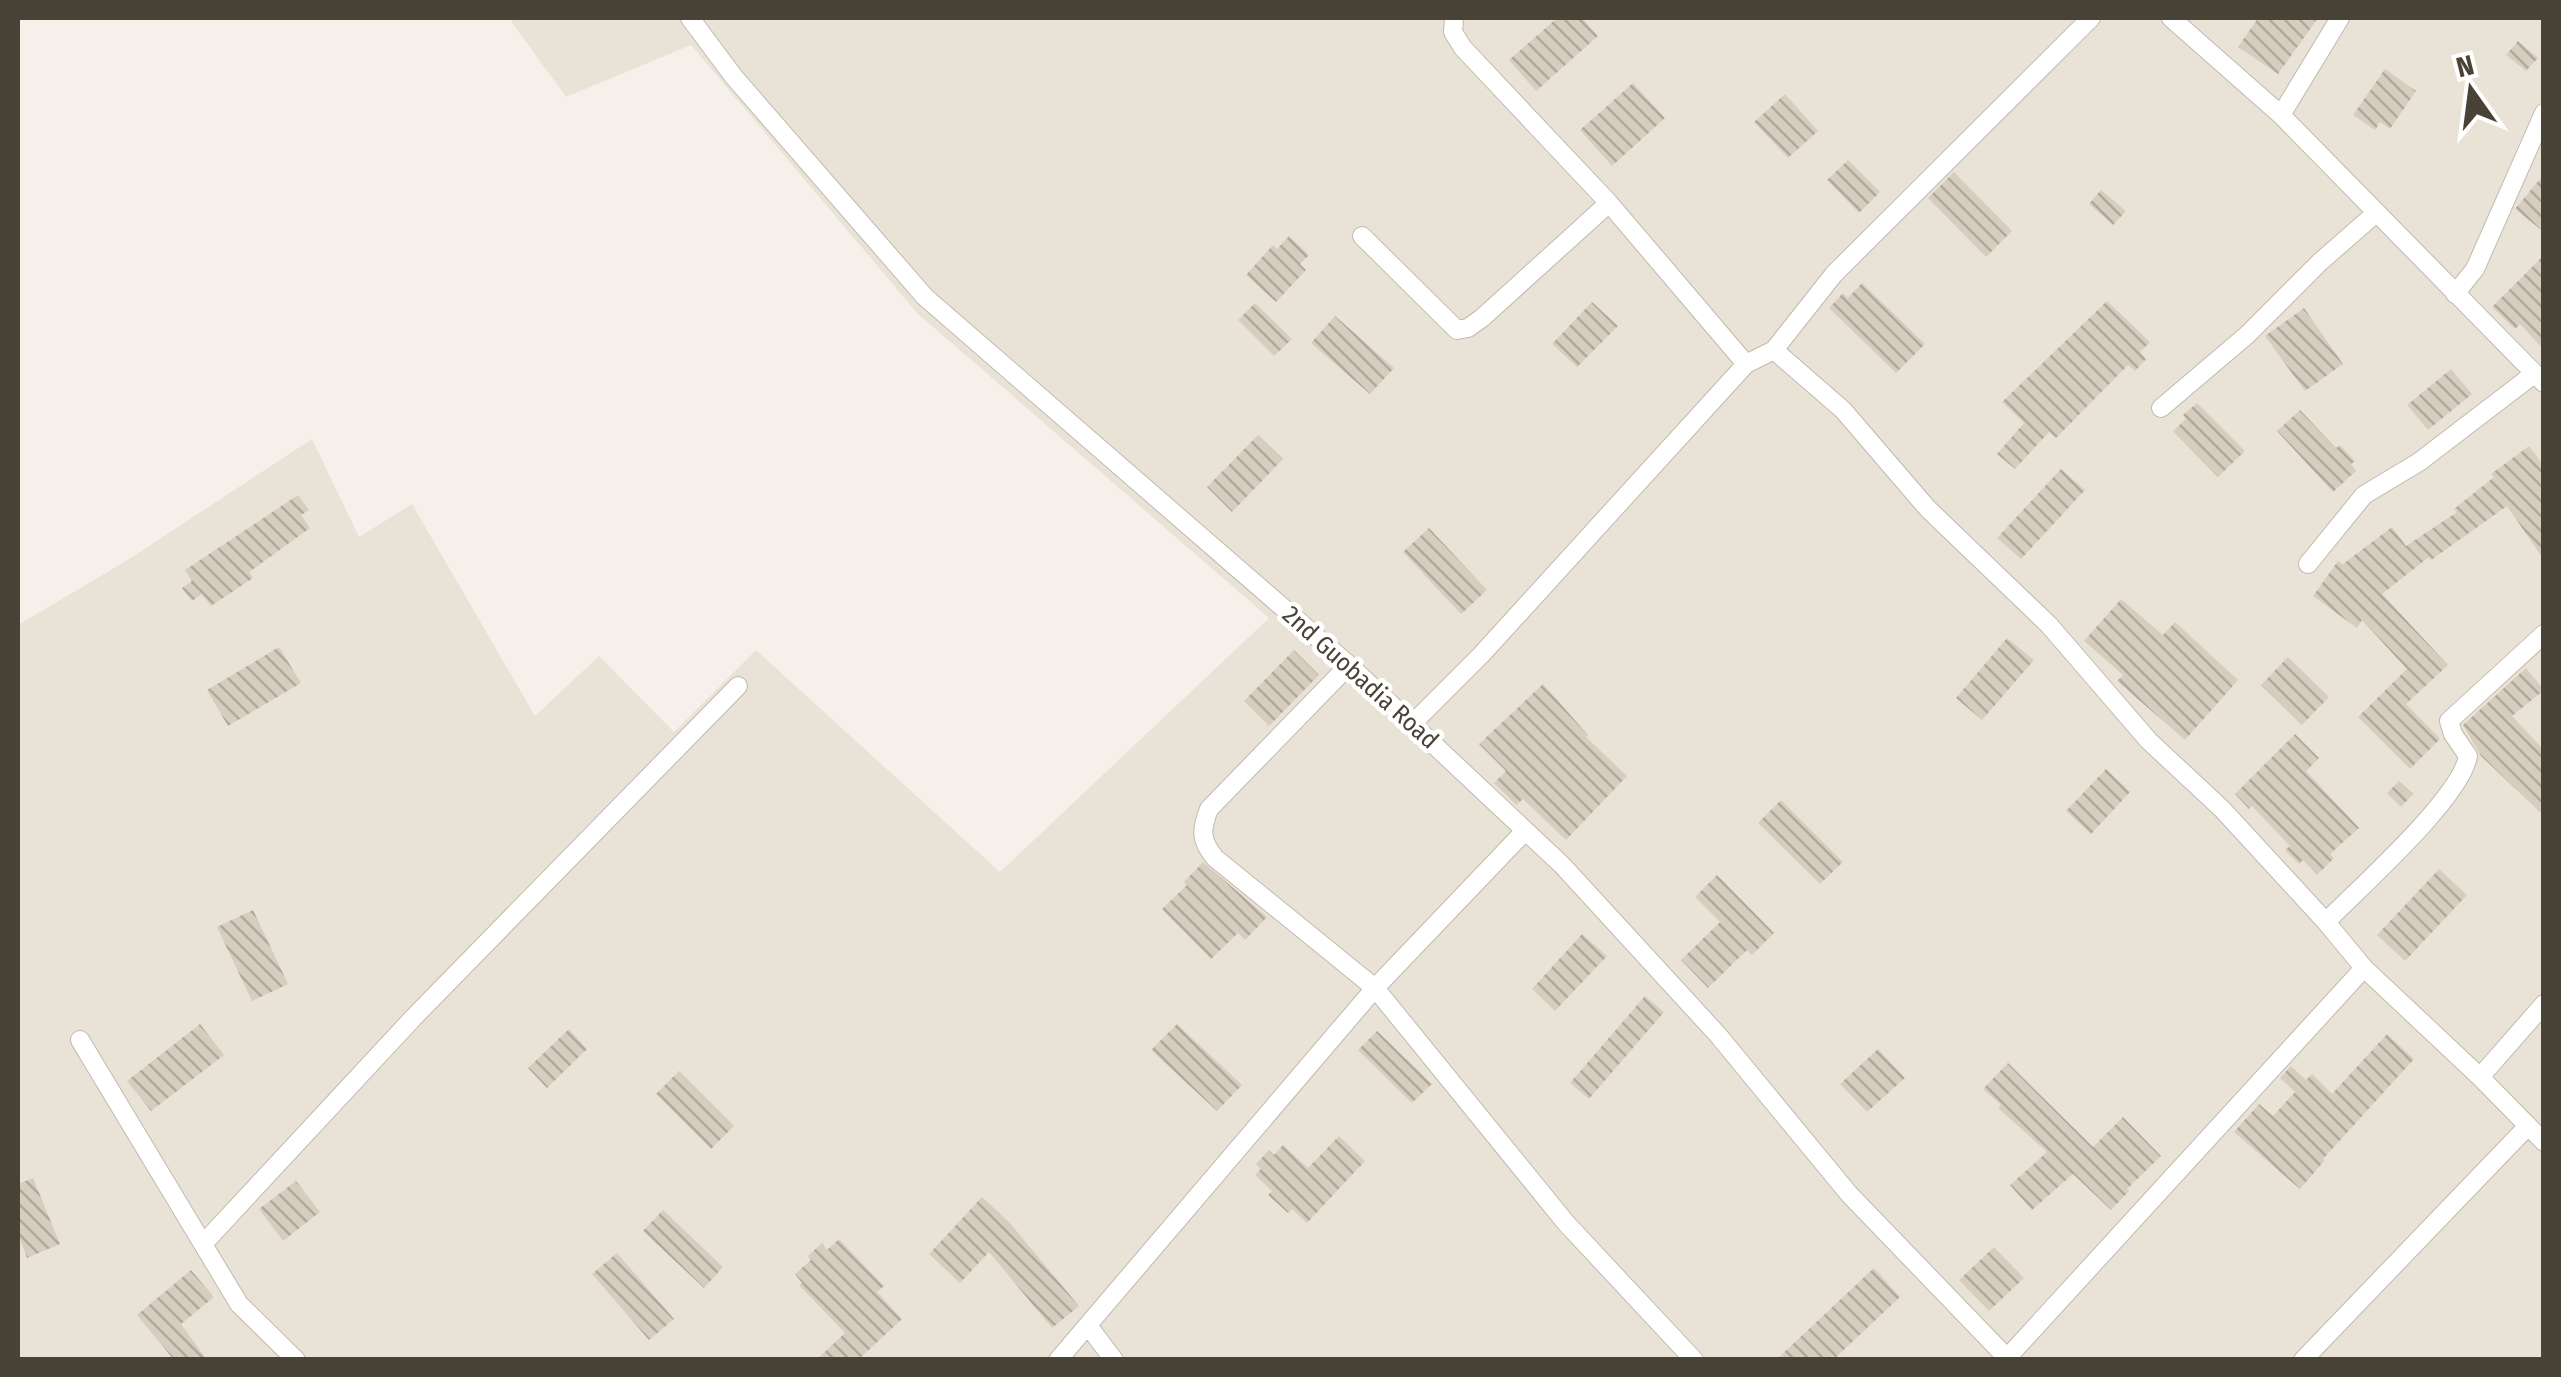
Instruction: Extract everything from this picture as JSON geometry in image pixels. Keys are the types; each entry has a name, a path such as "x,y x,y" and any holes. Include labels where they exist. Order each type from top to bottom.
{"street":[{"name":"2nd Guobadia Road","path":"690,18 734,77 925,297 1349,665 1562,864 1718,1035 1850,1194 2008,1359"},
{"path":"1440,18 1453,25 1463,48 1610,204 1746,364"},
{"path":"1413,724 1481,655 1746,364 1774,350 1834,274 2091,18"},
{"path":"2171,18 2281,115 2539,379 2364,496 2308,564"},
{"path":"2281,115 2340,18"},
{"path":"2455,294 2475,269 2544,113"},
{"path":"1362,236 1457,330 1482,318 1610,204"},
{"path":"2161,408 2247,336 2320,262 2376,213"},
{"path":"1774,350 1843,410 1928,509 2049,625 2150,740 2222,809 2364,968 2544,1142"},
{"path":"2326,922 2433,813 2466,766 2468,756 2452,734 2449,721 2544,634"},
{"path":"1349,665 1209,809 1201,828 1204,845 1214,858 1376,988 1566,1223 1694,1360"},
{"path":"203,1244 413,1018 738,686"},
{"path":"1058,1360 1376,988 1524,832"},
{"path":"2008,1359 2364,968"},
{"path":"2480,1077 2544,1004"},
{"path":"80,1040 240,1304 296,1360"},
{"path":"2302,1360 2528,1126"},
{"path":"1089,1327 1114,1360"}],"shaded area":[{"path":"509,18 2543,18 2543,1359 18,1359 18,625 126,561 312,439 359,537 412,504 535,716 599,656 674,732 756,650 1000,872 1269,618 917,313 691,45 566,97"}],"building":[{"path":"1557,18 1582,18 1598,36 1536,91 1509,60"},
{"path":"2258,18 2318,18 2278,74 2238,47"},
{"path":"2518,41 2538,58 2526,71 2506,55"},
{"path":"2385,69 2416,91 2390,129 2380,122 2375,130 2353,115"},
{"path":"1633,83 1665,118 1612,166 1580,130"},
{"path":"1785,94 1818,131 1788,158 1754,122"},
{"path":"1848,160 1880,192 1859,213 1827,180"},
{"path":"1954,172 2012,231 1986,257 1928,198"},
{"path":"2544,174 2544,232 2515,209"},
{"path":"2101,190 2126,211 2113,225 2089,204"},
{"path":"1289,236 1309,255 1300,264 1306,270 1276,302 1246,275 1273,245 1277,249"},
{"path":"2544,255 2544,350 2520,324 2515,329 2492,307"},
{"path":"1862,283 1925,344 1896,373 1829,308 1843,293 1848,298"},
{"path":"2107,301 2150,342 2140,352 2146,359 2135,371 2128,365 2056,438 2049,432 2015,469 1997,454 2024,423 2002,402"},
{"path":"1592,302 1618,326 1577,367 1552,344"},
{"path":"1255,303 1292,339 1274,356 1238,320"},
{"path":"2304,308 2343,364 2305,391 2265,336"},
{"path":"1335,316 1394,368 1370,394 1311,343"},
{"path":"2451,369 2472,394 2428,430 2407,405"},
{"path":"2197,403 2245,451 2218,477 2173,431"},
{"path":"2300,410 2336,448 2340,445 2355,461 2351,464 2356,471 2333,492 2277,431"},
{"path":"1258,435 1283,459 1232,512 1207,487"},
{"path":"2529,446 2544,466 2544,560 2507,506 2431,560 2429,557 2382,594 2448,665 2406,704 2440,739 2410,769 2358,717 2407,669 2362,620 2357,628 2313,596 2338,561 2343,564 2392,527 2406,546 2457,512 2454,509 2494,477 2491,474"},
{"path":"2061,469 2085,490 2021,559 1997,538"},
{"path":"298,495 309,510 301,515 310,528 249,572 253,578 211,606 202,594 192,601 182,588 192,581 185,570"},
{"path":"1429,528 1487,590 1461,614 1403,552"},
{"path":"2121,599 2163,635 2175,622 2238,680 2185,740 2117,681 2123,675 2084,641"},
{"path":"2007,638 2034,660 1982,720 1956,698"},
{"path":"279,647 301,683 228,726 207,690"},
{"path":"1294,650 1319,675 1269,726 1244,701"},
{"path":"2288,657 2329,697 2302,725 2261,685"},
{"path":"2526,668 2544,690 2512,716 2544,750 2544,816 2481,756 2463,725"},
{"path":"1543,684 1586,737 1627,776 1566,840 1523,799 1516,805 1494,783 1506,771 1479,744"},
{"path":"2295,734 2319,758 2306,771 2359,828 2330,854 2334,858 2317,875 2303,860 2299,864 2285,850 2290,846 2235,794"},
{"path":"2106,769 2130,792 2091,834 2066,811"},
{"path":"2399,781 2413,794 2401,807 2387,793"},
{"path":"1781,800 1843,862 1820,884 1758,823"},
{"path":"1203,862 1267,917 1245,940 1238,933 1211,959 1162,909 1187,885 1184,882"},
{"path":"2439,869 2467,895 2405,961 2377,935"},
{"path":"1717,875 1774,933 1752,955 1747,950 1708,988 1681,960 1720,922 1695,897"},
{"path":"253,910 288,984 252,1001 217,927"},
{"path":"1582,934 1607,956 1555,1011 1532,989"},
{"path":"1645,996 1664,1012 1589,1099 1570,1083"},
{"path":"200,1024 224,1055 151,1111 127,1081"},
{"path":"1177,1024 1242,1085 1217,1111 1151,1050"},
{"path":"569,1029 587,1049 547,1088 528,1068"},
{"path":"1377,1031 1432,1084 1412,1103 1358,1050"},
{"path":"2387,1034 2414,1059 2300,1189 2234,1132 2259,1104 2273,1116 2295,1092 2280,1078 2291,1066 2306,1080 2312,1074 2332,1094"},
{"path":"1878,1049 1905,1078 1867,1112 1840,1084"},
{"path":"2008,1063 2093,1147 2123,1117 2161,1156 2111,1210 2073,1174 2032,1210 2010,1185 2047,1152 1998,1108 2001,1105 1983,1089"},
{"path":"679,1071 734,1126 711,1149 656,1094"},
{"path":"1339,1136 1365,1161 1307,1223 1268,1195 1272,1191 1255,1175 1261,1169 1256,1164 1269,1150 1274,1155 1283,1145 1308,1168"},
{"path":"33,1178 60,1244 27,1258 18,1234 18,1184"},
{"path":"296,1181 320,1212 283,1241 259,1209"},
{"path":"982,1197 1009,1222 1079,1306 1052,1328 989,1252 960,1283 929,1254"},
{"path":"663,1210 723,1267 704,1288 643,1231"},
{"path":"839,1239 884,1286 877,1292 902,1319 858,1360 816,1360 845,1333 799,1285 802,1283 795,1274 822,1243 827,1250"},
{"path":"1994,1247 2024,1278 1989,1311 1959,1280"},
{"path":"617,1253 674,1319 649,1340 592,1274"},
{"path":"1874,1268 1900,1297 1833,1360 1776,1360"},
{"path":"191,1270 214,1297 181,1324 207,1360 174,1360 137,1315"}]}
